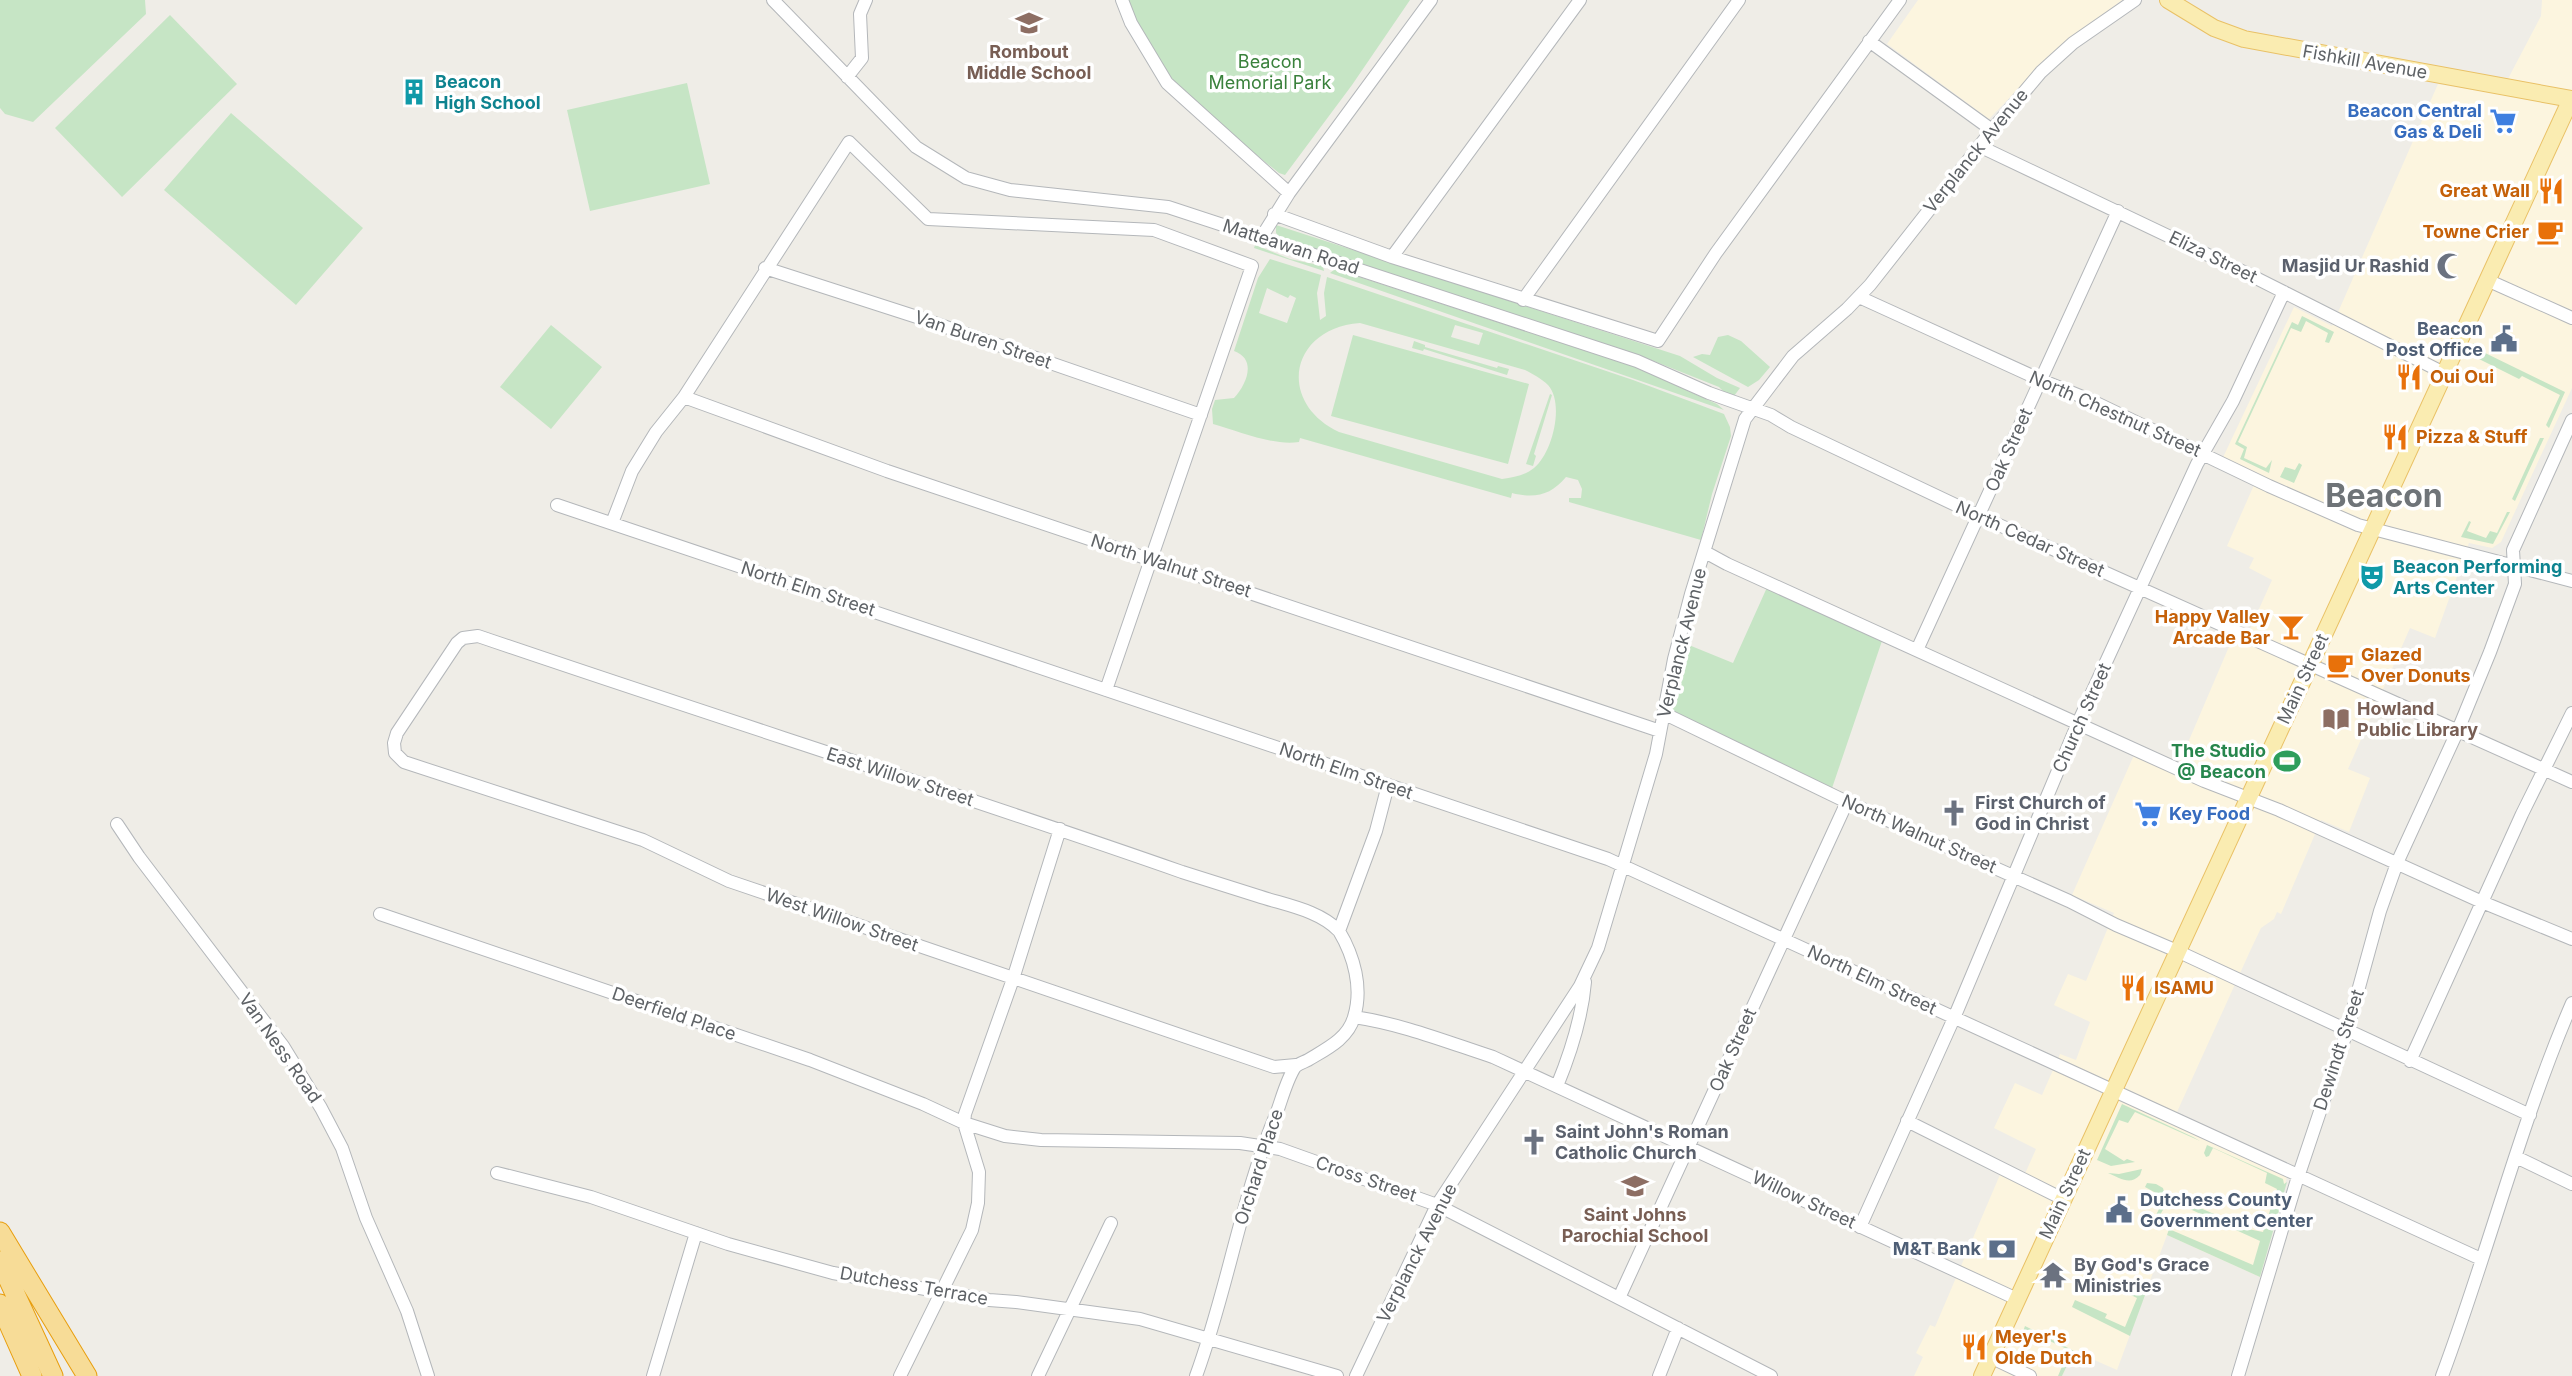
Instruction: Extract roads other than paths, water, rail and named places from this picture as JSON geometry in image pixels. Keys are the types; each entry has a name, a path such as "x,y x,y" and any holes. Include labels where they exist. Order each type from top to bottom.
{"highway":[{"path":"0,1232 87,1376"},
{"path":"0,1261 53,1376"},
{"path":"0,1304 32,1376"}],"main road":[{"name":"Fishkill Avenue","path":"2168,0 2214,28 2244,39 2572,98"},
{"name":"Main Street","path":"1982,1376 2572,98"}],"street":[{"name":"Matteawan Road","path":"773,0 916,147 966,178 1010,190 1168,207 1637,361 1753,410"},
{"path":"848,77 862,58 860,14 866,0"},
{"path":"1122,0 1131,23 1167,83 1289,193"},
{"path":"1261,237 1289,193 1431,0"},
{"path":"1392,257 1580,0"},
{"path":"1523,300 1740,0"},
{"path":"1274,214 1392,257 1658,341 1716,253 1900,0"},
{"name":"Verplanck Avenue","path":"1356,1376 1437,1205 1585,976 1598,948 1656,754 1674,659 1745,419 1793,356 1859,297 2041,72 2073,43 2136,0"},
{"path":"1868,41 1992,130"},
{"path":"612,523 632,471 656,432 684,397 849,142 928,219 1154,230 1252,266 1107,690"},
{"name":"Eliza Street","path":"1979,146 2284,292 2444,373"},
{"name":"Oak Street","path":"1917,650 2118,211"},
{"name":"Van Buren Street","path":"765,268 917,317 1201,415"},
{"path":"2487,280 2572,318"},
{"name":"Church Street","path":"1860,1227 1954,1018 2078,723 2204,453 2233,401 2284,292"},
{"name":"North Chestnut Street","path":"1859,297 2090,400 2358,525 2572,581"},
{"name":"North Walnut Street","path":"684,397 887,471 1660,731"},
{"name":"North Cedar Street","path":"1753,410 1771,415 1979,516 2572,782"},
{"name":"Dewindt Street","path":"2238,1376 2299,1175 2347,1031 2380,911 2397,863 2458,730 2515,584 2513,550 2572,420"},
{"name":"North Elm Street","path":"557,505 1623,865 2481,1259"},
{"path":"1705,552 2247,799 2279,810 2482,902 2572,939"},
{"name":"East Willow Street","path":"457,643 463,638 478,636 1060,829 1217,884 1311,912 1330,921 1339,931"},
{"name":"West Willow Street","path":"457,643 397,733 395,753 404,762 643,840 729,881 1013,979 1274,1067 1296,1065"},
{"name":"North Walnut Street","path":"1663,713 1847,802 2530,1115"},
{"path":"2410,1061 2522,814 2572,713"},
{"path":"1296,1065 1335,1043 1348,1031 1354,1017 1357,991 1355,968 1349,948 1339,931 1376,831 1388,785"},
{"name":"Oak Street","path":"1619,1298 1847,802"},
{"name":"Van Ness Road","path":"117,824 139,857 283,1046 321,1108 342,1148 366,1218 407,1311 428,1376"},
{"path":"900,1376 972,1230 978,1203 979,1172 964,1123 965,1114 1013,979 1060,829"},
{"name":"Deerfield Place","path":"380,914 810,1060 964,1123"},
{"path":"1557,1086 1572,1044 1585,976"},
{"path":"2442,1376 2530,1115 2572,1003"},
{"name":"Willow Street","path":"1354,1017 1417,1032 1493,1057 2017,1299"},
{"name":"Orchard Place","path":"1196,1376 1210,1339 1262,1145 1296,1065"},
{"path":"1907,1121 2063,1199"},
{"name":"Cross Street","path":"964,1123 1004,1136 1041,1140 1262,1145 1280,1149 1437,1205 1771,1376"},
{"path":"2516,1157 2572,1184"},
{"name":"Dutchess Terrace","path":"497,1173 591,1197 696,1233 833,1273 989,1300 1140,1319 1337,1376"},
{"path":"1038,1376 1111,1223"},
{"path":"653,1376 696,1233"},
{"path":"1659,1376 1678,1328"},
{"path":"1990,1357 2030,1376"}],"place":[{"name":"Rombout Middle School","path":"1029,23"},
{"name":"Beacon High School","path":"414,92"},
{"name":"Beacon Central Gas & Deli","path":"2503,121"},
{"name":"Great Wall","path":"2551,191"},
{"name":"Towne Crier","path":"2550,232"},
{"name":"Masjid Ur Rashid","path":"2450,266"},
{"name":"Beacon Post Office","path":"2504,339"},
{"name":"Oui Oui","path":"2409,377"},
{"name":"Pizza & Stuff","path":"2395,437"},
{"name":"Beacon Performing Arts Center","path":"2372,577"},
{"name":"Happy Valley Arcade Bar","path":"2291,627"},
{"name":"Glazed Over Donuts","path":"2340,665"},
{"name":"Howland Public Library","path":"2336,719"},
{"name":"The Studio @ Beacon","path":"2287,761"},
{"name":"First Church of God in Christ","path":"1954,813"},
{"name":"Key Food","path":"2148,814"},
{"name":"ISAMU","path":"2133,988"},
{"name":"Saint John's Roman Catholic Church","path":"1534,1142"},
{"name":"Saint Johns Parochial School","path":"1635,1186"},
{"name":"Dutchess County Government Center","path":"2119,1210"},
{"name":"M&T Bank","path":"2002,1249"},
{"name":"By God's Grace Ministries","path":"2053,1275"},
{"name":"Meyer's Olde Dutch","path":"1974,1347"}],"district":[{"name":"Beacon","path":"2384,496"}],"park label":[{"name":"Beacon Memorial Park","path":"1270,72"}]}
